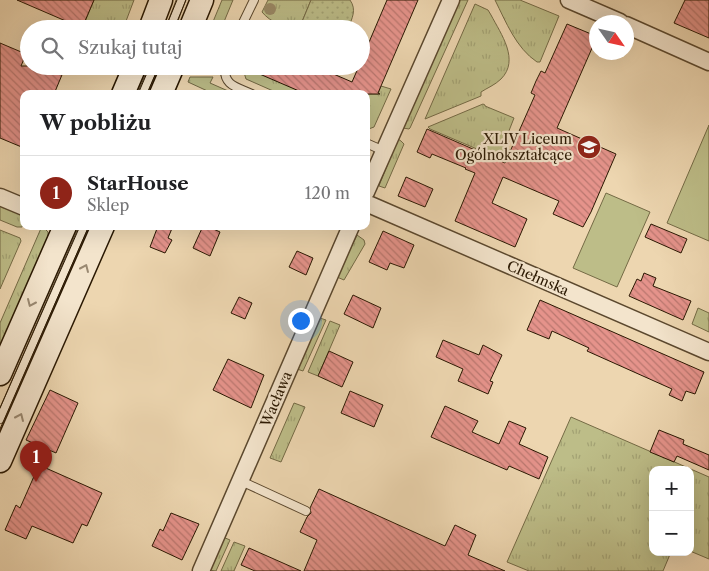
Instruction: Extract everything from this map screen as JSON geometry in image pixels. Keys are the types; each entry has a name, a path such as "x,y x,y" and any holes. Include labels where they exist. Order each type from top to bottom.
{"main road":[{"path":"153,20 160,0"},
{"path":"194,20 202,0"},
{"path":"125,90 131,75"},
{"path":"163,90 169,75"},
{"path":"0,374 63,230"},
{"path":"0,461 101,230"}],"street":[{"path":"370,183 451,0"},
{"path":"569,0 604,15"},
{"path":"634,29 709,62"},
{"path":"0,197 20,205"},
{"name":"Chełmska","path":"370,205 709,352"},
{"name":"Wacława","path":"201,571 349,230"}],"lane":[{"path":"173,20 181,0"},
{"path":"244,20 254,0"},
{"path":"144,90 150,75"},
{"path":"225,75 230,84 243,90"},
{"path":"370,146 384,151"},
{"path":"0,419 82,230"},
{"path":"241,481 306,511"}],"green space":[{"path":"94,0 134,0 126,20 86,20"},
{"path":"222,0 233,0 225,20 214,20"},
{"path":"268,0 311,0 303,20 271,20 262,12"},
{"path":"311,0 350,0 353,7 351,20 303,20"},
{"path":"460,0 468,0 410,128 403,128"},
{"path":"495,0 520,0 559,16 540,62 537,62 523,50 517,42"},
{"path":"475,4 488,10 504,39 509,55 509,64 506,72 494,85 481,92 481,96 425,119"},
{"path":"245,75 280,75 300,90 271,90 246,79"},
{"path":"190,77 213,77 210,83 226,90 205,90 188,82"},
{"path":"381,86 391,89 374,127 370,128 370,94 378,94"},
{"path":"483,104 514,118 503,146 509,149 505,161 428,127"},
{"path":"709,125 709,241 667,223"},
{"path":"398,139 404,144 385,188 379,186 380,183"},
{"path":"606,193 650,212 617,287 573,268"},
{"path":"0,206 20,214 20,227 17,227 0,220"},
{"path":"0,230 20,238 21,241 0,289"},
{"path":"40,230 46,230 48,232 48,240 0,350 0,323"},
{"path":"357,235 364,240 365,244 344,280 337,277"},
{"path":"698,308 709,313 709,332 692,324"},
{"path":"320,318 326,320 303,371 297,369"},
{"path":"330,321 340,325 318,376 308,372"},
{"path":"294,403 305,407 281,462 270,458"},
{"path":"571,417 684,466 649,466 649,556 669,556 663,571 529,571 507,562"},
{"path":"694,470 709,477 709,559 694,553"},
{"path":"223,537 230,540 216,571 209,570"},
{"path":"234,542 245,546 234,571 221,571"}],"building":[{"path":"17,0 94,0 85,20 63,20"},
{"path":"387,0 418,0 378,93 380,94 370,94 370,90 297,90 262,75 336,75 352,82 355,75 370,75 370,40"},
{"path":"685,0 709,0 709,38 674,23"},
{"path":"567,24 589,33 589,55 557,128 616,154 583,227 553,214 559,201 503,177 492,203 527,219 515,247 455,221 475,173 432,154 430,158 417,152 427,129 505,163 535,95 531,93 536,81 541,71 545,73"},
{"path":"0,43 20,51 20,75 62,75 56,90 20,90 20,146 0,138"},
{"path":"406,177 433,189 425,207 398,196"},
{"path":"651,224 687,239 681,253 645,237"},
{"path":"156,230 171,230 168,238 172,240 165,253 150,247"},
{"path":"201,230 216,230 220,232 210,256 193,248"},
{"path":"383,231 414,245 404,268 390,263 387,270 369,262"},
{"path":"297,251 313,258 306,275 289,267"},
{"path":"644,273 656,278 653,286 691,301 683,320 629,296 637,279 641,281"},
{"path":"353,295 381,308 373,328 344,314"},
{"path":"239,297 252,303 245,319 231,313"},
{"path":"540,300 704,372 695,394 686,391 682,401 669,395 672,389 587,351 589,348 552,331 549,339 527,330"},
{"path":"443,340 479,355 483,345 502,355 490,381 493,382 488,394 458,381 463,369 436,357"},
{"path":"329,351 353,362 342,387 318,376"},
{"path":"228,359 264,375 251,408 213,390"},
{"path":"50,390 78,403 56,453 26,440"},
{"path":"350,391 383,405 374,427 341,413"},
{"path":"445,406 478,421 472,432 499,444 509,421 526,428 519,444 548,457 539,479 509,466 507,470 431,437"},
{"path":"659,430 684,440 683,444 709,455 709,470 677,456 674,462 650,452"},
{"path":"39,465 102,493 87,526 82,524 73,543 32,526 26,539 5,530 16,505 20,508"},
{"path":"319,489 445,546 455,525 476,535 468,555 505,571 304,571 317,540 300,532 311,513 310,508"},
{"path":"171,513 199,524 182,560 152,546 160,529 163,531"},
{"path":"249,548 301,571 255,571 241,565"}],"tram line":[{"path":"169,20 177,0"},
{"path":"178,20 186,0"},
{"path":"140,90 146,75"},
{"path":"149,90 155,75"},
{"path":"0,408 78,230"},
{"path":"0,429 87,230"}],"place":[{"name":"XLIV Liceum Ogólnokształcące","path":"589,147"},
{"name":"StarHouse","path":"36,482"}]}
